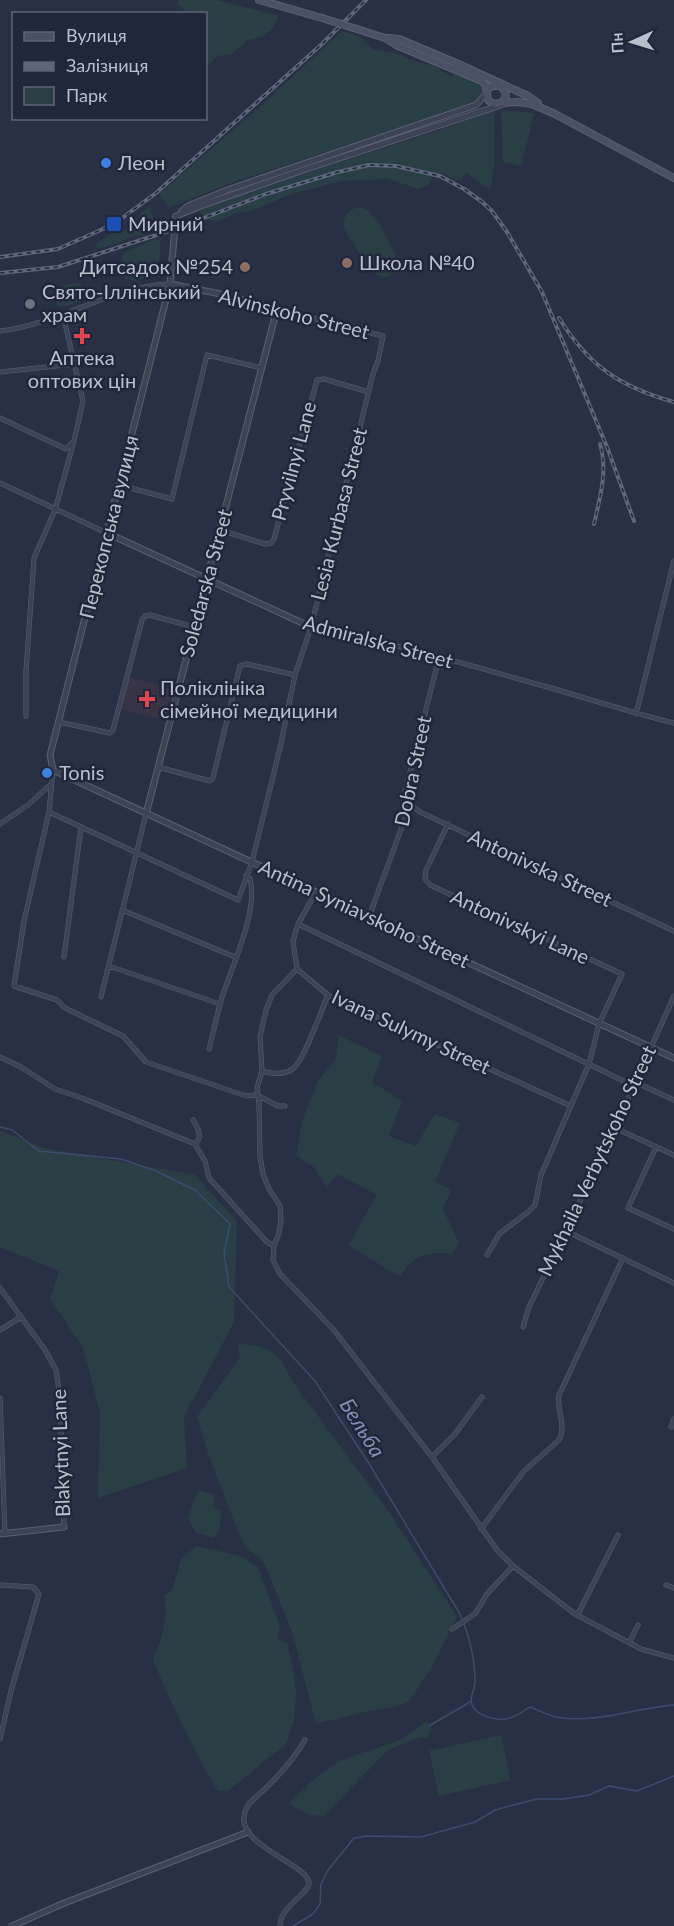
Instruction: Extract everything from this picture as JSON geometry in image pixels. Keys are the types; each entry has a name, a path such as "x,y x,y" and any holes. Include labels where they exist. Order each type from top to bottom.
{"main road":[{"path":"259,0 385,38 399,39 538,103 674,178"},
{"path":"385,38 396,45 482,81 488,100 498,104 527,102 555,114"},
{"path":"498,84 506,97 498,104"},
{"path":"487,92 492,86 498,84 538,103"}],"street":[{"path":"176,216 188,206 230,189 476,105 487,92"},
{"path":"176,216 513,102"},
{"path":"422,131 498,104"},
{"name":"Перекопська вулиця","path":"53,770 50,755 170,284 176,216"},
{"path":"0,331 63,315 150,285 170,284"},
{"name":"Alvinskoho Street","path":"170,284 216,293 382,336"},
{"name":"Soledarska Street","path":"101,997 136,852 278,309"},
{"path":"26,716 26,671 34,558 55,510 83,401 63,315"},
{"name":"Lesia Kurbasa Street","path":"136,852 186,878 238,900 252,862 295,675 311,627 378,361 382,336"},
{"path":"119,485 172,499 207,355 262,368"},
{"path":"0,372 75,364"},
{"name":"Pryvilnyi Lane","path":"220,530 265,544 271,543 274,539 317,380 324,379 369,392"},
{"path":"0,418 66,448 74,441"},
{"name":"Admiralska Street","path":"0,483 311,627 439,658 674,723"},
{"path":"636,714 674,561"},
{"path":"59,722 110,733 113,730 142,620 145,616 150,615 194,627"},
{"name":"Dobra Street","path":"369,917 408,810 405,792 439,658"},
{"path":"158,767 210,781 213,777 240,666 247,663 295,675"},
{"path":"53,770 49,812 24,921 14,986 57,1000 64,1008 123,1036 146,1062 246,1096 257,1095 278,1106 285,1106"},
{"name":"Antina Syniavskoho Street","path":"53,770 674,1058"},
{"path":"0,825 28,805 50,785"},
{"name":"Antonivska Street","path":"408,803 420,812 674,931"},
{"path":"49,812 136,852"},
{"name":"Antonivskyi Lane","path":"448,824 426,870 426,881 430,885 622,974 599,1024"},
{"path":"64,957 81,826"},
{"path":"209,1049 220,1004 251,908 253,888 250,879 246,876"},
{"path":"316,892 298,924 293,940 297,969 272,994 260,1037 262,1071 257,1095 260,1156 263,1174 280,1206 281,1220 273,1260 280,1274 333,1329 432,1457 481,1529 513,1566 575,1614 641,1649 674,1658"},
{"path":"122,910 235,957"},
{"name":"Antina Syniavskoho Street","path":"298,924 632,1085 639,1084 674,1101"},
{"path":"109,966 220,1004"},
{"name":"Ivana Sulymy Street","path":"297,969 328,995 571,1106"},
{"path":"262,1071 278,1074 294,1068 328,995"},
{"name":"Mykhaila Verbytskoho Street","path":"523,1327 529,1307 615,1128 632,1085 674,996"},
{"path":"487,1255 500,1233 535,1204 541,1175 589,1064 599,1024"},
{"path":"0,1057 21,1067 55,1089 195,1144 205,1161 209,1178 267,1242 274,1246"},
{"path":"193,1120 200,1134 195,1144"},
{"path":"615,1128 674,1155"},
{"path":"657,1147 628,1208 674,1229"},
{"path":"566,1231 674,1283"},
{"path":"481,1529 524,1471 559,1440 562,1434 562,1424 558,1404 559,1395 623,1258"},
{"name":"Blakytnyi Lane","path":"0,1288 52,1361 58,1377 64,1527"},
{"path":"0,1330 21,1317"},
{"path":"432,1457 455,1434 482,1397"},
{"path":"0,1398 3,1534 64,1527"},
{"path":"671,1427 674,1419"},
{"path":"575,1614 579,1612 598,1577 618,1534"},
{"path":"454,1627 475,1614 496,1583 513,1566"},
{"path":"0,1585 33,1587 39,1594 11,1691 0,1739"},
{"path":"666,1585 674,1588"},
{"path":"629,1643 638,1625"},
{"path":"279,1925 283,1912 308,1888 309,1882 304,1874 274,1855 248,1832 244,1819 248,1806 291,1762 305,1740"},
{"path":"12,1926 62,1904 248,1832"}],"shaded area":[{"name":"Поліклініка сімейної медицини","path":"129,677 173,689 165,720 121,709"}],"green space":[{"path":"178,0 217,0 279,16 273,28 262,37 248,40 232,54 218,56 207,66 207,12 191,12 177,4"},
{"path":"342,31 360,37 373,49 435,66 452,77 456,72 481,83 483,90 481,95 471,104 231,183 168,208 159,194 263,104"},
{"path":"494,110 495,162 490,190 467,173 461,180 456,180 442,173 437,174 429,181 429,184 419,189 385,178 342,181 289,195 217,222 207,219 199,212 214,202 440,130"},
{"path":"501,110 534,113 521,166 503,162"},
{"path":"150,207 153,217 148,226 151,229 102,248 96,248 97,243 110,234 130,229 142,212"},
{"path":"355,208 365,209 372,215 395,252 398,264 393,273 387,277 375,273 369,267 346,232 345,217"},
{"path":"155,239 160,241 160,257 154,275 138,280 125,278 119,268 123,253"},
{"path":"75,283 84,288 84,298 79,302 63,306 57,305 55,294 57,290"},
{"path":"338,1035 382,1056 372,1082 402,1101 389,1136 416,1146 435,1114 460,1123 435,1182 451,1190 443,1209 459,1243 452,1254 435,1253 415,1259 400,1277 348,1245 377,1195 338,1174 327,1187 314,1167 296,1156 302,1121 318,1081 336,1059"},
{"path":"0,1131 44,1148 195,1175 237,1221 234,1322 184,1417 187,1468 98,1498 100,1413 83,1348 50,1299 59,1271 0,1247"},
{"path":"238,1344 266,1349 283,1363 292,1381 385,1506 457,1616 429,1672 410,1700 398,1706 316,1724 292,1632 264,1562 243,1544 209,1456 197,1417 240,1357"},
{"path":"198,1490 214,1495 213,1506 222,1512 219,1529 214,1538 195,1532 188,1518"},
{"path":"196,1546 241,1556 258,1567 280,1626 277,1639 287,1643 293,1668 296,1693 294,1721 286,1744 228,1791 218,1791 183,1727 153,1660 165,1621 164,1596 172,1590 181,1559"},
{"path":"427,1721 432,1731 428,1738 421,1737 388,1750 324,1816 305,1813 289,1803 315,1778 341,1760 400,1740"},
{"path":"501,1735 511,1780 439,1796 429,1751"}],"waterway":[{"name":"Бельба","path":"0,1127 12,1130 39,1151 121,1159 156,1171 195,1190 230,1224 224,1253 229,1287 315,1381 368,1462 460,1614 473,1656 475,1682 471,1701 476,1711 487,1717 505,1719 530,1707 554,1716 576,1719 674,1705"},
{"path":"429,1726 470,1702"},
{"path":"293,1926 313,1914 320,1904 321,1884 328,1870 354,1838 421,1837 475,1822 495,1810 537,1799 564,1799 589,1795 609,1786 637,1791 674,1776"}],"railway":[{"path":"0,257 58,249 114,224 156,193 322,44 366,0"},
{"path":"0,273 58,267 175,229 266,194 369,165 396,166 440,176 464,189 492,211 542,292 607,447 634,521"},
{"path":"559,318 570,335 594,362 637,389 674,402"},
{"path":"594,524 603,474 600,444"}],"place":[{"name":"Леон","path":"106,163"},
{"name":"Мирний","path":"114,224"},
{"name":"Школа №40","path":"347,263"},
{"name":"Дитсадок №254","path":"245,267"},
{"name":"Свято-Іллінський храм","path":"30,304"},
{"name":"Аптека оптових цін","path":"82,336"},
{"name":"Поліклініка сімейної медицини","path":"147,699"},
{"name":"Tonis","path":"47,773"}]}
